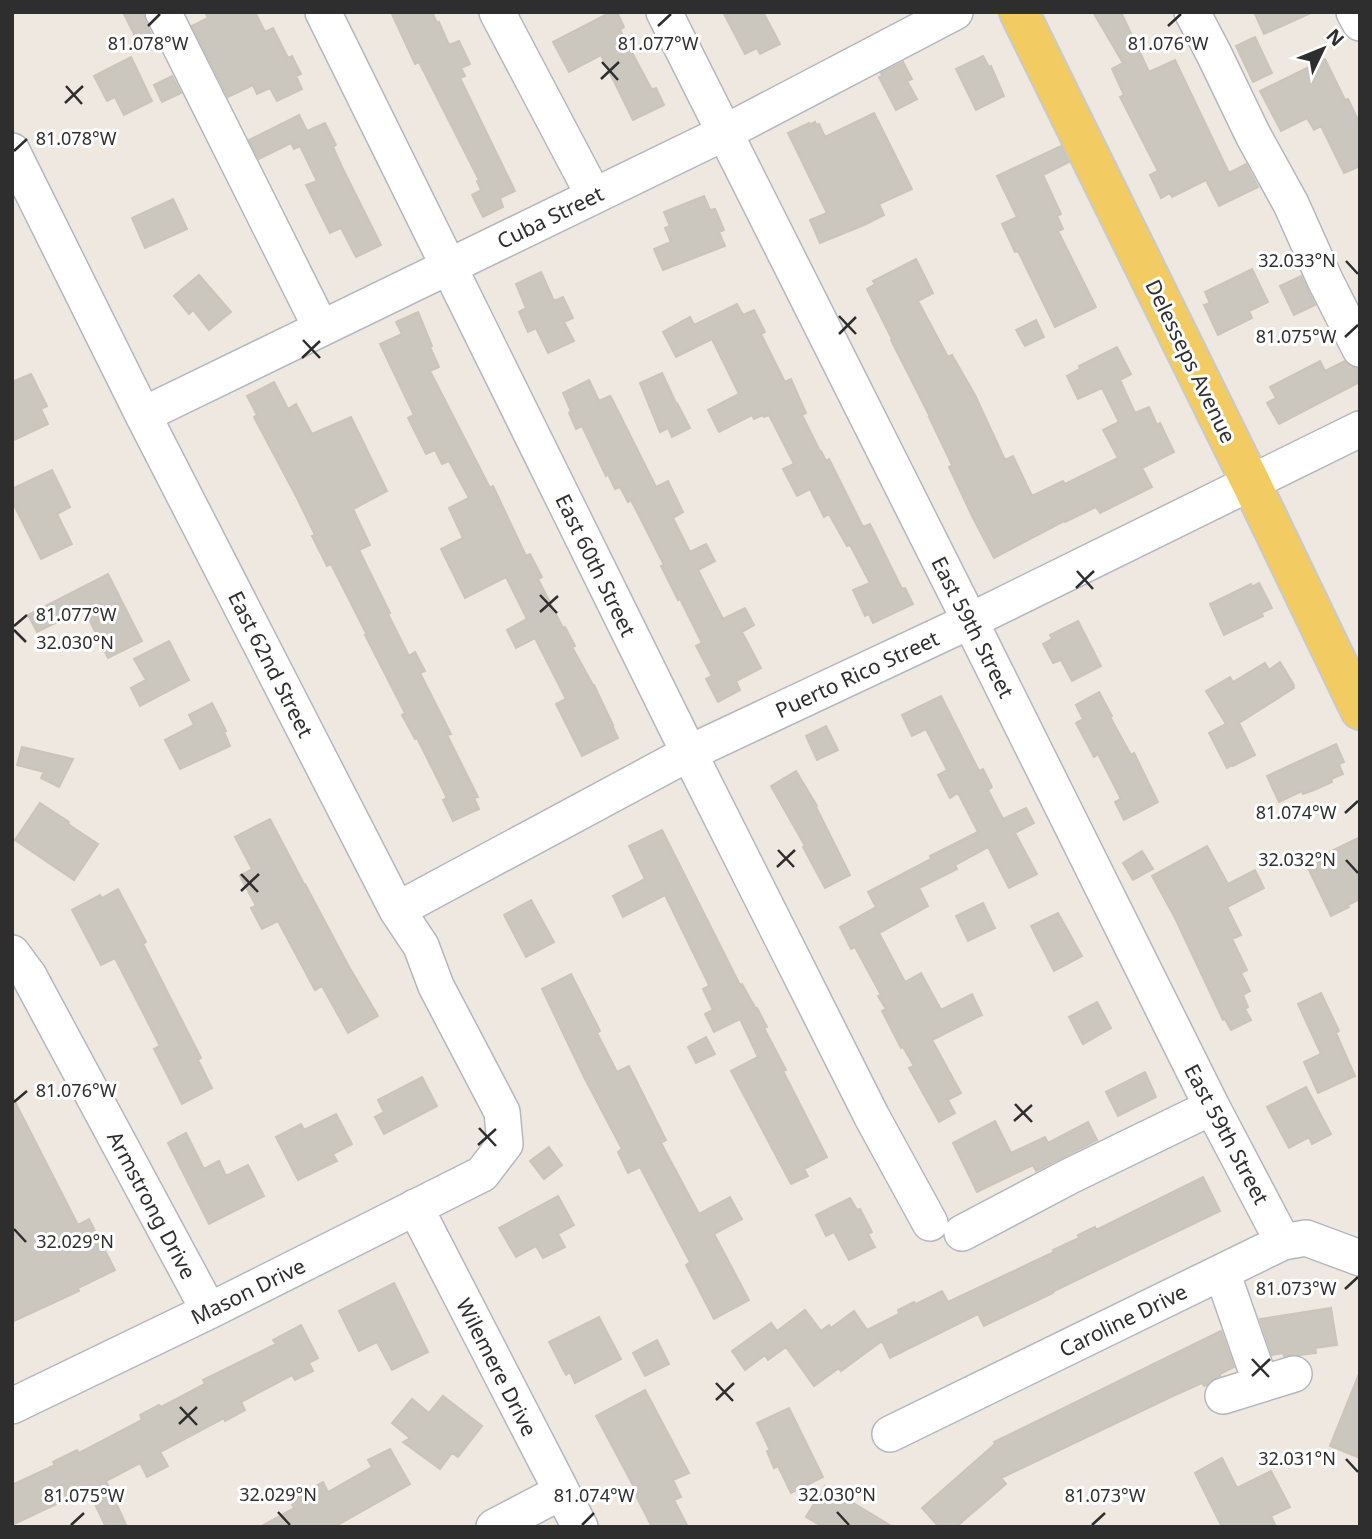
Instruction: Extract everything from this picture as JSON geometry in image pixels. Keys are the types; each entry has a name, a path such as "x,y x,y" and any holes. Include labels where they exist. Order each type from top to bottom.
{"main road":[{"name":"Delesseps Avenue","path":"1019,12 1360,710"}],"street":[{"path":"163,12 321,328"},
{"name":"East 60th Street","path":"323,12 872,1117 946,1228 1070,1176 1212,1108"},
{"path":"497,12 594,196"},
{"name":"East 59th Street","path":"664,12 1212,1108 1283,1242"},
{"name":"Cuba Street","path":"143,415 724,133 955,12"},
{"path":"1192,12 1253,135 1291,204 1360,349"},
{"path":"1354,12 1360,23"},
{"name":"East 62nd Street","path":"12,151 143,415 397,910 421,947 436,986 502,1112 505,1144 482,1174"},
{"name":"Puerto Rico Street","path":"397,910 689,753 970,621 1360,429"},
{"name":"Armstrong Drive","path":"12,953 29,976 209,1311"},
{"name":"Mason Drive","path":"12,1406 482,1174"},
{"name":"Wilemere Drive","path":"415,1208 580,1527"},
{"name":"Caroline Drive","path":"890,1434 1283,1242 1306,1238 1360,1258"},
{"path":"1222,1272 1261,1384"},
{"path":"1223,1396 1294,1374"},
{"path":"494,1527 561,1492"}],"building":[{"path":"123,12 143,12 151,34 137,40"},
{"path":"205,12 255,12 265,32 273,28 288,58 292,56 301,74 296,76 302,89 277,101 270,88 257,94 253,85 228,97 192,26 208,18"},
{"path":"391,12 432,12 449,45 459,41 470,64 461,68 465,76 460,78 515,191 500,198 503,207 483,217 472,195 481,190 477,181 479,180 419,62 415,64"},
{"path":"611,12 617,12 624,27 620,30 652,90 656,88 664,105 633,120 601,55 569,72 553,42"},
{"path":"723,12 763,12 780,44 760,54 757,48 745,54"},
{"path":"1093,12 1121,12 1149,72 1175,60 1229,173 1246,164 1258,187 1219,206 1206,180 1172,197 1170,193 1161,198 1150,175 1158,171 1120,97 1124,95 1112,69 1123,63"},
{"path":"1254,12 1313,12 1264,34"},
{"path":"1255,37 1272,73 1253,82 1236,46"},
{"path":"983,56 989,67 991,66 1004,96 976,110 956,69"},
{"path":"131,57 152,101 124,115 115,97 107,101 94,76"},
{"path":"1325,59 1360,124 1360,166 1344,173 1321,126 1314,130 1307,118 1281,131 1260,91"},
{"path":"903,62 912,79 907,81 917,99 896,110 879,77 882,76 881,73"},
{"path":"172,76 181,93 162,102 154,85"},
{"path":"874,113 912,189 879,204 884,215 820,243 810,220 827,213 788,133 815,122 816,125 819,124 825,137"},
{"path":"299,115 307,131 325,123 336,145 333,147 342,167 381,245 356,257 341,228 330,233 306,185 317,181 300,146 294,149 291,143 259,159 249,140"},
{"path":"1061,146 1069,162 1043,175 1061,214 1057,216 1063,229 1058,231 1096,307 1055,327 1002,224 1017,217 997,176"},
{"path":"704,196 710,210 715,209 724,230 719,232 725,246 663,270 654,249 671,242 665,228 670,226 664,212"},
{"path":"173,199 187,229 145,248 132,218"},
{"path":"916,259 933,293 918,301 948,357 952,355 975,395 1005,460 1013,456 1032,496 1063,481 1065,484 1118,458 1103,430 1119,422 1102,388 1078,399 1067,376 1080,369 1079,366 1117,347 1131,374 1120,380 1135,413 1149,407 1174,452 1142,468 1152,487 1100,513 1096,507 1064,521 994,558 949,467 952,465 930,417 867,289 875,284 873,281"},
{"path":"1252,269 1268,302 1249,311 1252,318 1218,335 1204,305 1210,303 1205,292"},
{"path":"541,272 554,301 563,297 573,318 564,322 574,341 548,353 536,328 528,332 519,312 526,308 516,284"},
{"path":"199,275 231,312 209,330 193,310 189,314 174,296"},
{"path":"1301,276 1315,305 1294,315 1280,286"},
{"path":"737,304 743,315 754,310 765,332 761,334 785,382 791,379 806,413 802,415 820,451 826,461 829,459 863,527 870,524 902,589 905,588 913,604 873,623 869,614 865,616 853,590 870,583 850,545 847,546 829,514 824,517 810,489 797,496 783,469 794,464 769,415 754,419 752,415 719,432 708,410 739,394 712,339 676,357 663,332 690,317 694,325"},
{"path":"418,312 439,367 430,371 490,488 493,486 526,556 530,554 542,577 538,579 575,646 572,647 594,685 618,738 582,756 556,704 566,699 535,638 516,648 507,630 527,619 506,577 465,598 441,549 463,538 449,508 469,498 449,461 442,464 435,450 426,454 408,418 414,415 380,344 402,334 396,322"},
{"path":"1036,320 1044,337 1025,346 1016,330"},
{"path":"1320,361 1325,371 1345,361 1360,369 1360,382 1279,424 1267,403 1276,398 1270,387"},
{"path":"662,373 690,428 672,437 668,428 660,432 640,383"},
{"path":"31,374 47,406 41,409 48,424 12,441 12,382"},
{"path":"589,380 599,401 611,397 656,487 668,481 683,512 673,518 690,552 706,544 715,561 698,570 723,619 745,608 754,625 742,632 761,668 736,681 740,690 718,702 706,679 712,676 696,646 702,643 661,566 664,565 631,500 628,502 620,487 615,489 582,426 576,429 569,413 571,411 563,393"},
{"path":"274,382 288,409 296,404 312,434 351,417 387,491 353,509 370,545 359,550 409,656 415,652 425,671 420,673 451,734 447,735 478,797 474,798 479,809 453,821 443,800 447,798 417,738 415,739 402,715 405,713 367,635 331,564 327,566 297,498 254,417 257,415 247,396"},
{"path":"52,470 70,507 57,514 72,544 41,559 12,501 12,489"},
{"path":"108,574 142,641 108,658 84,609 37,632 28,615"},
{"path":"1259,583 1272,608 1261,613 1263,616 1224,635 1210,604 1251,584 1252,587"},
{"path":"1078,621 1101,666 1072,681 1061,660 1053,663 1043,644 1052,639 1050,635"},
{"path":"169,641 189,680 140,706 131,688 146,680 134,659"},
{"path":"1280,662 1294,688 1239,723 1255,755 1227,768 1209,733 1226,724 1206,691 1230,677 1233,682 1265,663 1269,670"},
{"path":"1099,692 1112,716 1110,717 1131,755 1134,753 1158,802 1124,820 1115,802 1121,799 1098,754 1094,757 1076,723 1083,719 1076,705"},
{"path":"941,696 979,771 983,769 992,787 988,790 1003,819 1026,808 1034,823 1015,833 1037,874 1009,888 988,847 955,865 957,869 919,888 928,906 879,933 905,982 921,973 941,1010 972,994 982,1015 932,1040 961,1093 948,1100 955,1113 939,1122 909,1068 914,1066 903,1047 901,1048 882,1011 886,1009 878,996 881,995 855,947 851,949 840,927 876,907 868,892 978,832 958,793 950,798 938,775 947,770 926,729 912,736 902,715"},
{"path":"212,703 226,731 224,732 230,746 180,769 165,740 194,725 189,715"},
{"path":"826,726 838,750 817,760 806,736"},
{"path":"1336,744 1344,762 1339,764 1343,774 1314,790 1303,794 1302,791 1279,802 1267,776"},
{"path":"22,747 73,759 59,787 41,778 44,772 17,765"},
{"path":"796,771 817,806 850,875 825,888 771,786"},
{"path":"40,803 98,844 74,880 15,840"},
{"path":"270,819 378,1016 348,1033 322,986 315,990 278,921 262,929 251,908 256,906 240,876 252,869 235,837"},
{"path":"662,830 740,985 742,984 767,1027 764,1028 786,1070 783,1071 827,1157 804,1169 808,1176 791,1184 731,1071 758,1057 740,1019 714,1032 705,1014 713,1010 703,989 709,986 708,983 665,895 623,917 613,896 645,879 629,846"},
{"path":"1360,837 1360,899 1331,916 1308,868 1326,859 1323,855"},
{"path":"1207,846 1228,884 1255,870 1264,888 1227,907 1241,935 1232,939 1247,970 1241,973 1250,991 1243,995 1248,1007 1245,1009 1251,1020 1231,1030 1225,1019 1223,1020 1152,876"},
{"path":"1142,851 1153,869 1133,880 1123,863"},
{"path":"118,889 201,1058 198,1060 212,1088 182,1104 154,1049 160,1046 115,958 101,965 72,910"},
{"path":"531,900 554,942 526,957 504,915"},
{"path":"983,903 995,928 968,941 956,916"},
{"path":"1058,913 1082,956 1054,971 1031,926"},
{"path":"571,974 617,1072 629,1066 666,1140 661,1143 699,1214 730,1197 742,1219 714,1234 749,1300 714,1319 686,1265 690,1262 640,1167 628,1173 618,1152 622,1149 542,989"},
{"path":"1321,993 1339,1031 1336,1033 1355,1076 1318,1093 1304,1062 1321,1054 1298,1004"},
{"path":"1097,1002 1111,1028 1083,1044 1069,1017"},
{"path":"706,1037 715,1054 696,1063 688,1047"},
{"path":"1145,1072 1156,1097 1118,1116 1106,1092"},
{"path":"422,1077 437,1106 384,1134 375,1117 384,1112 378,1100"},
{"path":"1306,1087 1331,1134 1312,1144 1309,1137 1289,1148 1267,1107"},
{"path":"12,1096 78,1225 89,1219 115,1270 78,1288 79,1291 12,1322"},
{"path":"336,1114 352,1144 333,1154 337,1161 298,1180 276,1137 301,1124 304,1130"},
{"path":"995,1121 1011,1153 1045,1137 1048,1143 1088,1122 1097,1140 1036,1171 1033,1165 977,1192 953,1143"},
{"path":"186,1133 204,1169 219,1161 226,1176 248,1165 264,1196 209,1224 168,1143"},
{"path":"549,1147 562,1165 544,1179 530,1161"},
{"path":"1203,1177 1220,1211 984,1326 978,1314 890,1358 882,1341 841,1371 839,1368 814,1386 786,1347 768,1360 765,1355 745,1370 732,1351 771,1323 777,1331 805,1310 821,1331 829,1325 831,1328 854,1311 867,1330 899,1314 898,1310 942,1291 948,1302 1054,1252 1053,1250 1079,1238 1078,1235 1095,1227 1096,1230"},
{"path":"558,1196 574,1225 558,1234 565,1247 543,1258 536,1246 516,1257 499,1228"},
{"path":"850,1198 857,1210 860,1209 872,1232 868,1234 875,1247 849,1260 834,1232 826,1236 816,1215"},
{"path":"394,1283 428,1352 392,1370 377,1342 359,1351 339,1311"},
{"path":"1331,1308 1337,1345 1315,1348 1316,1353 1272,1355 1260,1319"},
{"path":"599,1317 621,1359 575,1383 570,1372 566,1375 549,1342"},
{"path":"301,1325 318,1358 309,1363 313,1371 295,1380 292,1375 241,1402 245,1410 225,1421 224,1418 160,1452 168,1466 147,1477 140,1463 106,1481 127,1527 106,1527 89,1492 70,1501 69,1498 12,1525 12,1485 55,1465 53,1462 77,1450 79,1453 142,1420 140,1415 205,1384 203,1380 276,1344 273,1340"},
{"path":"1221,1331 1234,1367 1207,1385 1202,1383 1175,1395 1001,1478 1006,1484 956,1527 939,1527 922,1508 995,1444 994,1442"},
{"path":"657,1340 669,1364 645,1376 633,1353"},
{"path":"1360,1374 1360,1458 1330,1446"},
{"path":"645,1390 689,1473 673,1480 681,1497 674,1500 688,1527 652,1527 596,1416"},
{"path":"443,1396 482,1426 458,1457 452,1453 440,1469 403,1442 410,1438 392,1423 412,1399 429,1413"},
{"path":"789,1408 823,1477 791,1493 778,1466 774,1468 767,1451 770,1450 757,1423"},
{"path":"390,1449 410,1484 334,1527 260,1527 294,1508 290,1500 323,1482 328,1492 372,1467 368,1460"},
{"path":"1222,1458 1237,1488 1271,1471 1290,1507 1271,1516 1276,1527 1222,1527 1195,1473"},
{"path":"825,1486 893,1527 823,1527 806,1517"}]}
